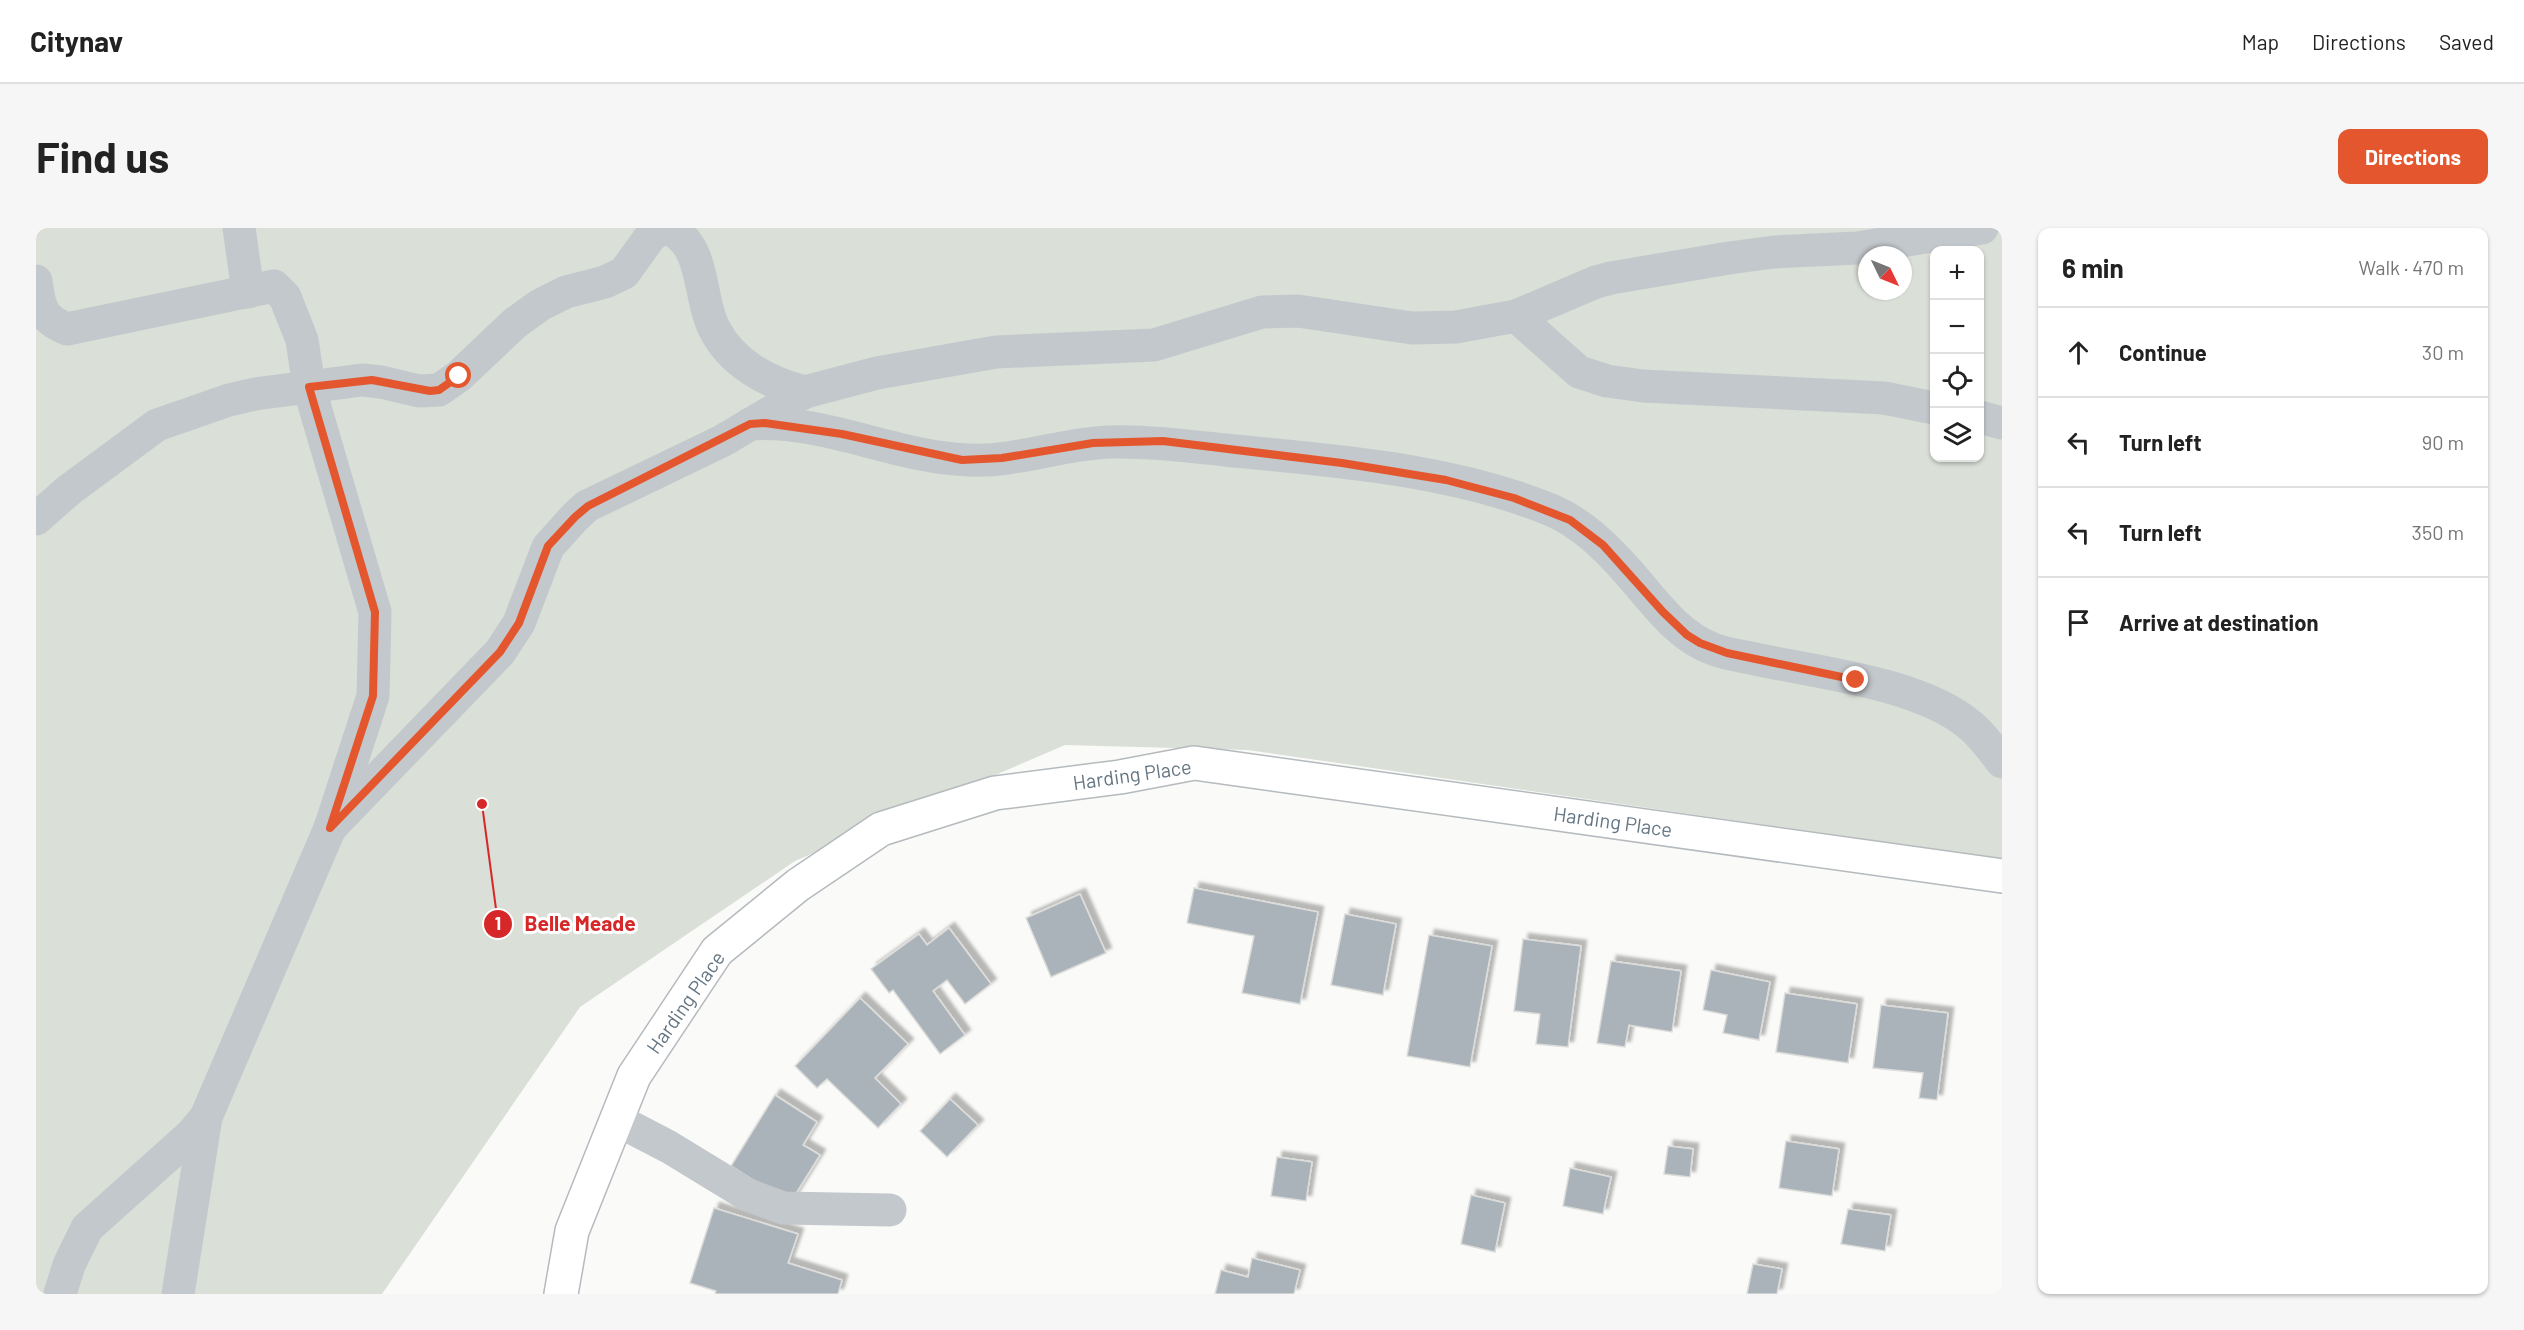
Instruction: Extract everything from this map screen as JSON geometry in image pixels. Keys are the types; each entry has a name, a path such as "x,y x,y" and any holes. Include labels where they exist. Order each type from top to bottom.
{"main road":[{"name":"Harding Place","path":"561,1294 572,1232 634,1077 717,951 798,885 881,829 995,793 1120,777 1194,763 2002,876"}],"lane":[{"path":"239,228 248,292"},
{"path":"36,519 69,490 157,425 229,400 372,380 419,391 439,390 459,376 515,323 540,305 566,292 615,279 624,273 650,237 658,230 667,228 683,237 689,248 701,276 713,327 728,349 747,367 768,380 805,392"},
{"path":"330,828 500,652 519,623 548,546 564,526 588,506 750,424 805,392 877,373 996,352 1154,345 1262,312 1315,313 1427,329 1456,327 1516,316 1596,282 1611,278 1729,258 1774,252 1857,248 1982,228"},
{"path":"36,281 40,308 51,322 67,329 274,286 285,297 302,340 309,387 375,612 373,696 330,828 206,1117 178,1294"},
{"path":"1516,316 1579,372 1607,381 1643,386 1884,398 1930,407"},
{"path":"1984,418 2002,423"},
{"path":"750,424 784,425 950,459 973,460 1093,443 1163,441 1378,468 1497,492 1553,511 1587,532 1617,559 1669,619 1700,643 1727,653 1868,682 1925,700 1956,715 1970,726 2002,762"},
{"path":"60,1294 69,1265 87,1228 192,1134 206,1117"},
{"path":"617,1120 746,1194 783,1208 890,1210"}],"shaded area":[{"path":"36,228 2002,228 2002,859 1248,750 1065,745 795,861 580,1007 382,1294 36,1294"}],"building":[{"path":"1194,888 1318,912 1300,1004 1242,993 1254,936 1187,923"},
{"path":"1080,894 1106,953 1051,977 1026,918"},
{"path":"1345,914 1396,924 1383,995 1331,985"},
{"path":"949,928 991,984 965,1004 947,980 933,991 965,1035 940,1054 893,990 889,993 871,969 919,934 927,945"},
{"path":"1429,935 1492,946 1470,1067 1407,1056"},
{"path":"1523,939 1581,946 1568,1047 1536,1044 1540,1014 1514,1011"},
{"path":"1611,961 1681,971 1672,1032 1629,1025 1625,1047 1597,1043"},
{"path":"1711,970 1770,982 1759,1040 1723,1033 1727,1015 1703,1010"},
{"path":"1785,993 1857,1004 1848,1063 1776,1052"},
{"path":"860,998 908,1044 875,1078 901,1104 878,1128 827,1079 817,1088 795,1066"},
{"path":"1881,1005 1948,1013 1937,1100 1919,1098 1923,1073 1873,1068"},
{"path":"775,1095 817,1122 803,1145 820,1155 790,1203 731,1166"},
{"path":"950,1099 978,1125 947,1157 920,1131"},
{"path":"1786,1141 1839,1149 1832,1196 1779,1188"},
{"path":"1668,1146 1693,1149 1690,1177 1664,1174"},
{"path":"1277,1157 1312,1162 1306,1201 1271,1196"},
{"path":"1570,1168 1611,1177 1603,1214 1563,1206"},
{"path":"1471,1195 1505,1203 1495,1252 1461,1244"},
{"path":"714,1208 798,1234 788,1263 842,1280 838,1294 715,1294 716,1291 690,1283"},
{"path":"1848,1209 1891,1215 1885,1251 1841,1244"},
{"path":"1252,1258 1300,1270 1294,1294 1215,1294 1221,1270 1248,1277"},
{"path":"1753,1264 1782,1269 1777,1294 1747,1294"}],"place":[{"name":"Belle Meade","path":"482,804"}],"route":[{"path":"459,376 439,390 430,391 419,391 372,380 337,382 309,387 375,612 373,696 330,828 500,652 519,623 548,546 564,526 588,506 705,450 750,424 784,425 842,434 962,460 1002,458 1112,441 1163,441 1342,463 1426,476 1485,489 1553,511 1587,532 1603,545 1663,612 1687,635 1700,643 1727,653 1856,680"}]}
